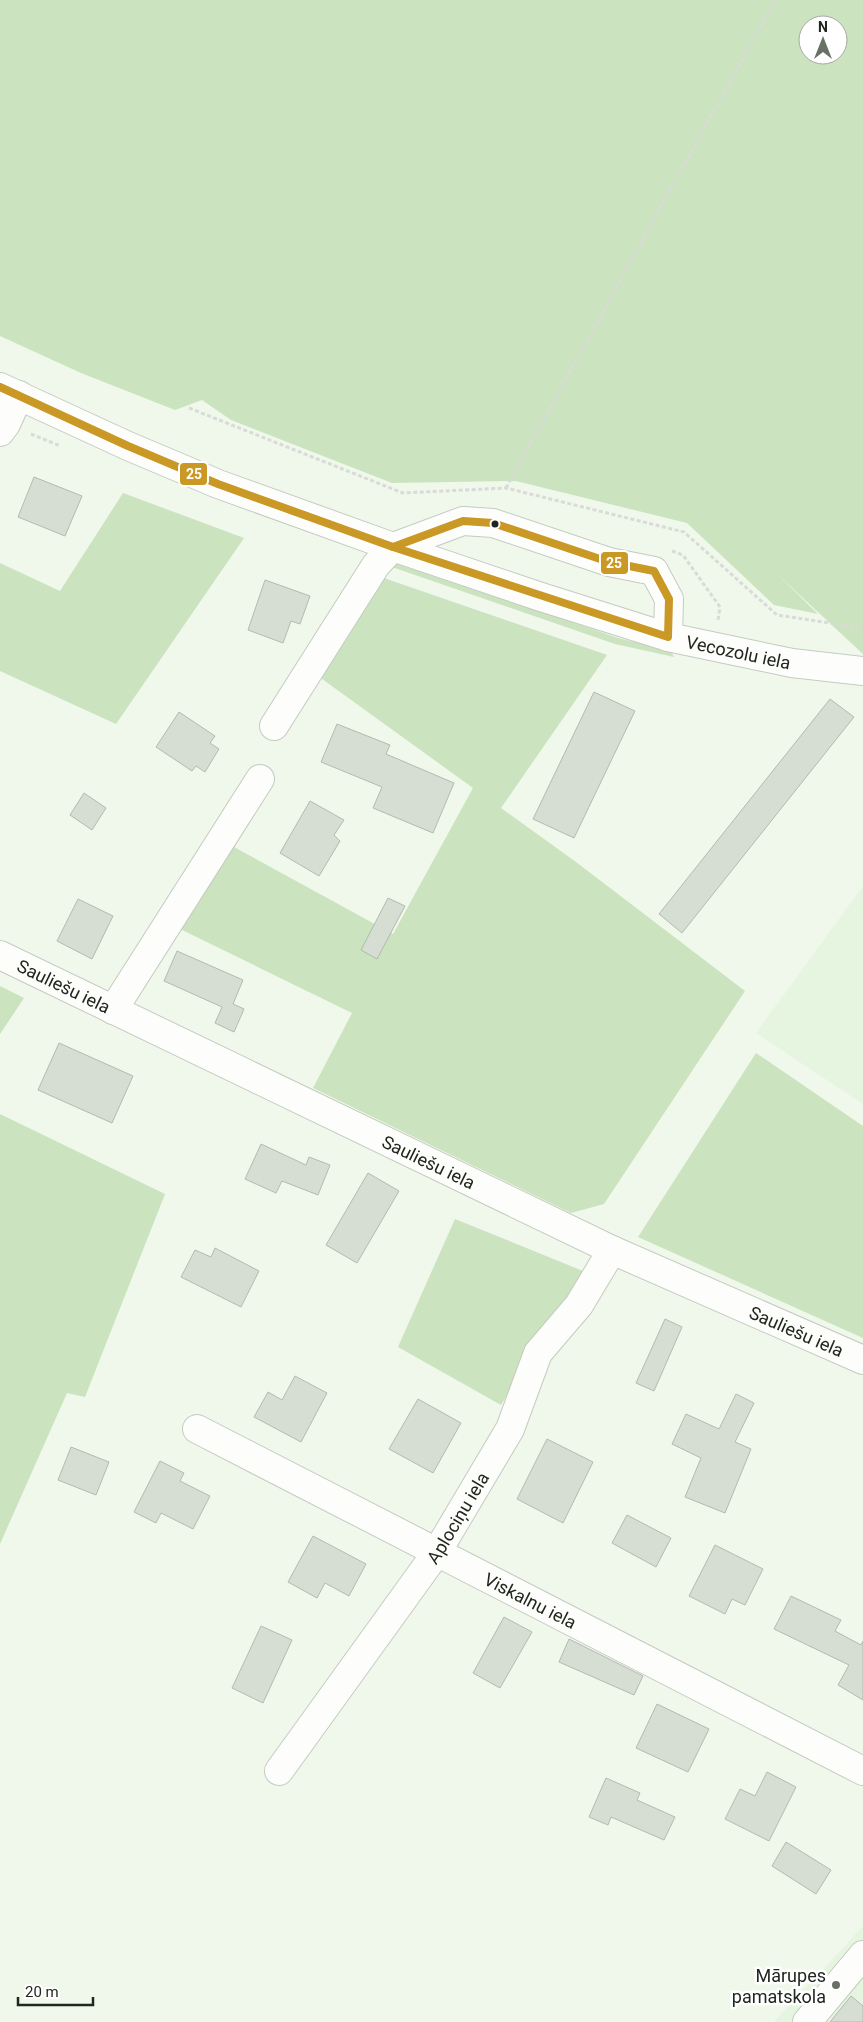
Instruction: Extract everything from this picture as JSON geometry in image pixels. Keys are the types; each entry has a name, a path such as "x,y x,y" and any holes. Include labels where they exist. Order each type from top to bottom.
{"street":[{"path":"0,432 6,424 10,391"},
{"name":"Vecozolu iela","path":"10,391 128,446 218,484 392,547 538,596 668,637 792,663 863,671"},
{"path":"274,726 376,566 392,547 463,521 494,523 609,562 654,571 669,599 668,637"},
{"path":"113,1010 260,779"},
{"name":"Sauliešu iela","path":"0,955 612,1250 863,1360"},
{"name":"Aplociņu iela","path":"279,1771 437,1552 510,1429 538,1353 579,1305 612,1250"},
{"name":"Viskalnu iela","path":"197,1429 863,1771"},
{"path":"807,2022 854,1984 863,1955"}],"path":[{"path":"506,488 775,0"}],"shaded area":[{"path":"0,0 863,0 863,654 776,573 818,614 774,605 687,523 516,481 392,483 231,420 202,400 175,410 81,373 0,336"},
{"path":"123,493 244,538 116,724 0,671 0,563 60,591"},
{"path":"395,561 618,638 671,651 674,657 615,644 386,565"},
{"path":"378,576 607,655 501,808 576,862 745,991 604,1204 571,1213 313,1088 352,1013 178,928 234,847 393,934 473,788 318,676"},
{"path":"863,886 863,1104 756,1033"},
{"path":"0,986 24,998 0,1034"},
{"path":"756,1053 863,1126 863,1338 638,1237"},
{"path":"0,1114 165,1194 85,1397 67,1393 0,1544"},
{"path":"455,1219 583,1271 501,1405 398,1347"},
{"name":"Mārupes pamatskola","path":"863,1926 863,2022 774,2022 843,1948"}],"building":[{"path":"34,477 82,496 65,536 18,517"},
{"path":"265,580 310,596 300,624 291,621 283,643 248,630"},
{"path":"594,692 635,711 574,838 533,819"},
{"path":"830,699 854,717 682,933 659,914"},
{"path":"179,712 215,736 210,743 219,749 205,772 196,766 192,771 156,747"},
{"path":"337,724 390,745 386,754 454,783 433,833 373,808 382,787 321,762"},
{"path":"84,793 106,808 92,830 70,815"},
{"path":"310,801 344,820 334,835 340,841 319,876 280,853"},
{"path":"388,898 405,906 377,959 361,950"},
{"path":"78,899 113,916 92,959 57,941"},
{"path":"177,951 243,980 233,1004 244,1009 234,1032 215,1023 222,1007 164,981"},
{"path":"59,1043 133,1076 112,1123 38,1090"},
{"path":"261,1144 306,1165 309,1157 330,1165 318,1195 282,1181 276,1193 245,1179"},
{"path":"368,1173 399,1191 357,1263 326,1245"},
{"path":"215,1248 259,1271 241,1307 181,1277 195,1250 211,1257"},
{"path":"665,1319 682,1327 654,1391 636,1383"},
{"path":"295,1376 327,1393 301,1442 254,1417 268,1392 282,1400"},
{"path":"736,1394 754,1403 735,1442 751,1449 725,1513 685,1497 701,1458 672,1444 686,1414 719,1429"},
{"path":"418,1399 461,1423 433,1473 389,1449"},
{"path":"547,1439 593,1462 563,1523 517,1499"},
{"path":"71,1447 109,1462 96,1495 58,1480"},
{"path":"160,1461 184,1473 180,1481 210,1496 193,1529 161,1513 156,1523 134,1512"},
{"path":"627,1515 671,1538 656,1567 612,1543"},
{"path":"313,1536 366,1564 349,1596 325,1583 317,1598 288,1582"},
{"path":"715,1545 763,1569 745,1605 732,1599 725,1614 689,1596"},
{"path":"791,1596 841,1620 835,1631 861,1645 863,1641 863,1700 838,1685 849,1665 774,1629"},
{"path":"504,1617 532,1632 500,1688 473,1673"},
{"path":"261,1626 292,1640 263,1703 232,1688"},
{"path":"569,1639 643,1676 634,1695 559,1662"},
{"path":"657,1704 709,1729 688,1772 636,1748"},
{"path":"767,1772 796,1787 769,1841 725,1819 740,1789 755,1796"},
{"path":"606,1778 640,1793 637,1800 675,1817 664,1840 611,1817 608,1825 589,1817"},
{"path":"786,1842 831,1870 816,1894 772,1866"},
{"path":"851,1996 863,2006 863,2022 830,2022"}],"transit line":[{"name":"25","path":"0,387 128,446 218,484 393,547"},
{"name":"25","path":"463,521 493,523 609,562 654,571 669,599 668,637 393,547 463,521"}],"place":[{"name":"Mārupes pamatskola","path":"836,1985"}]}
